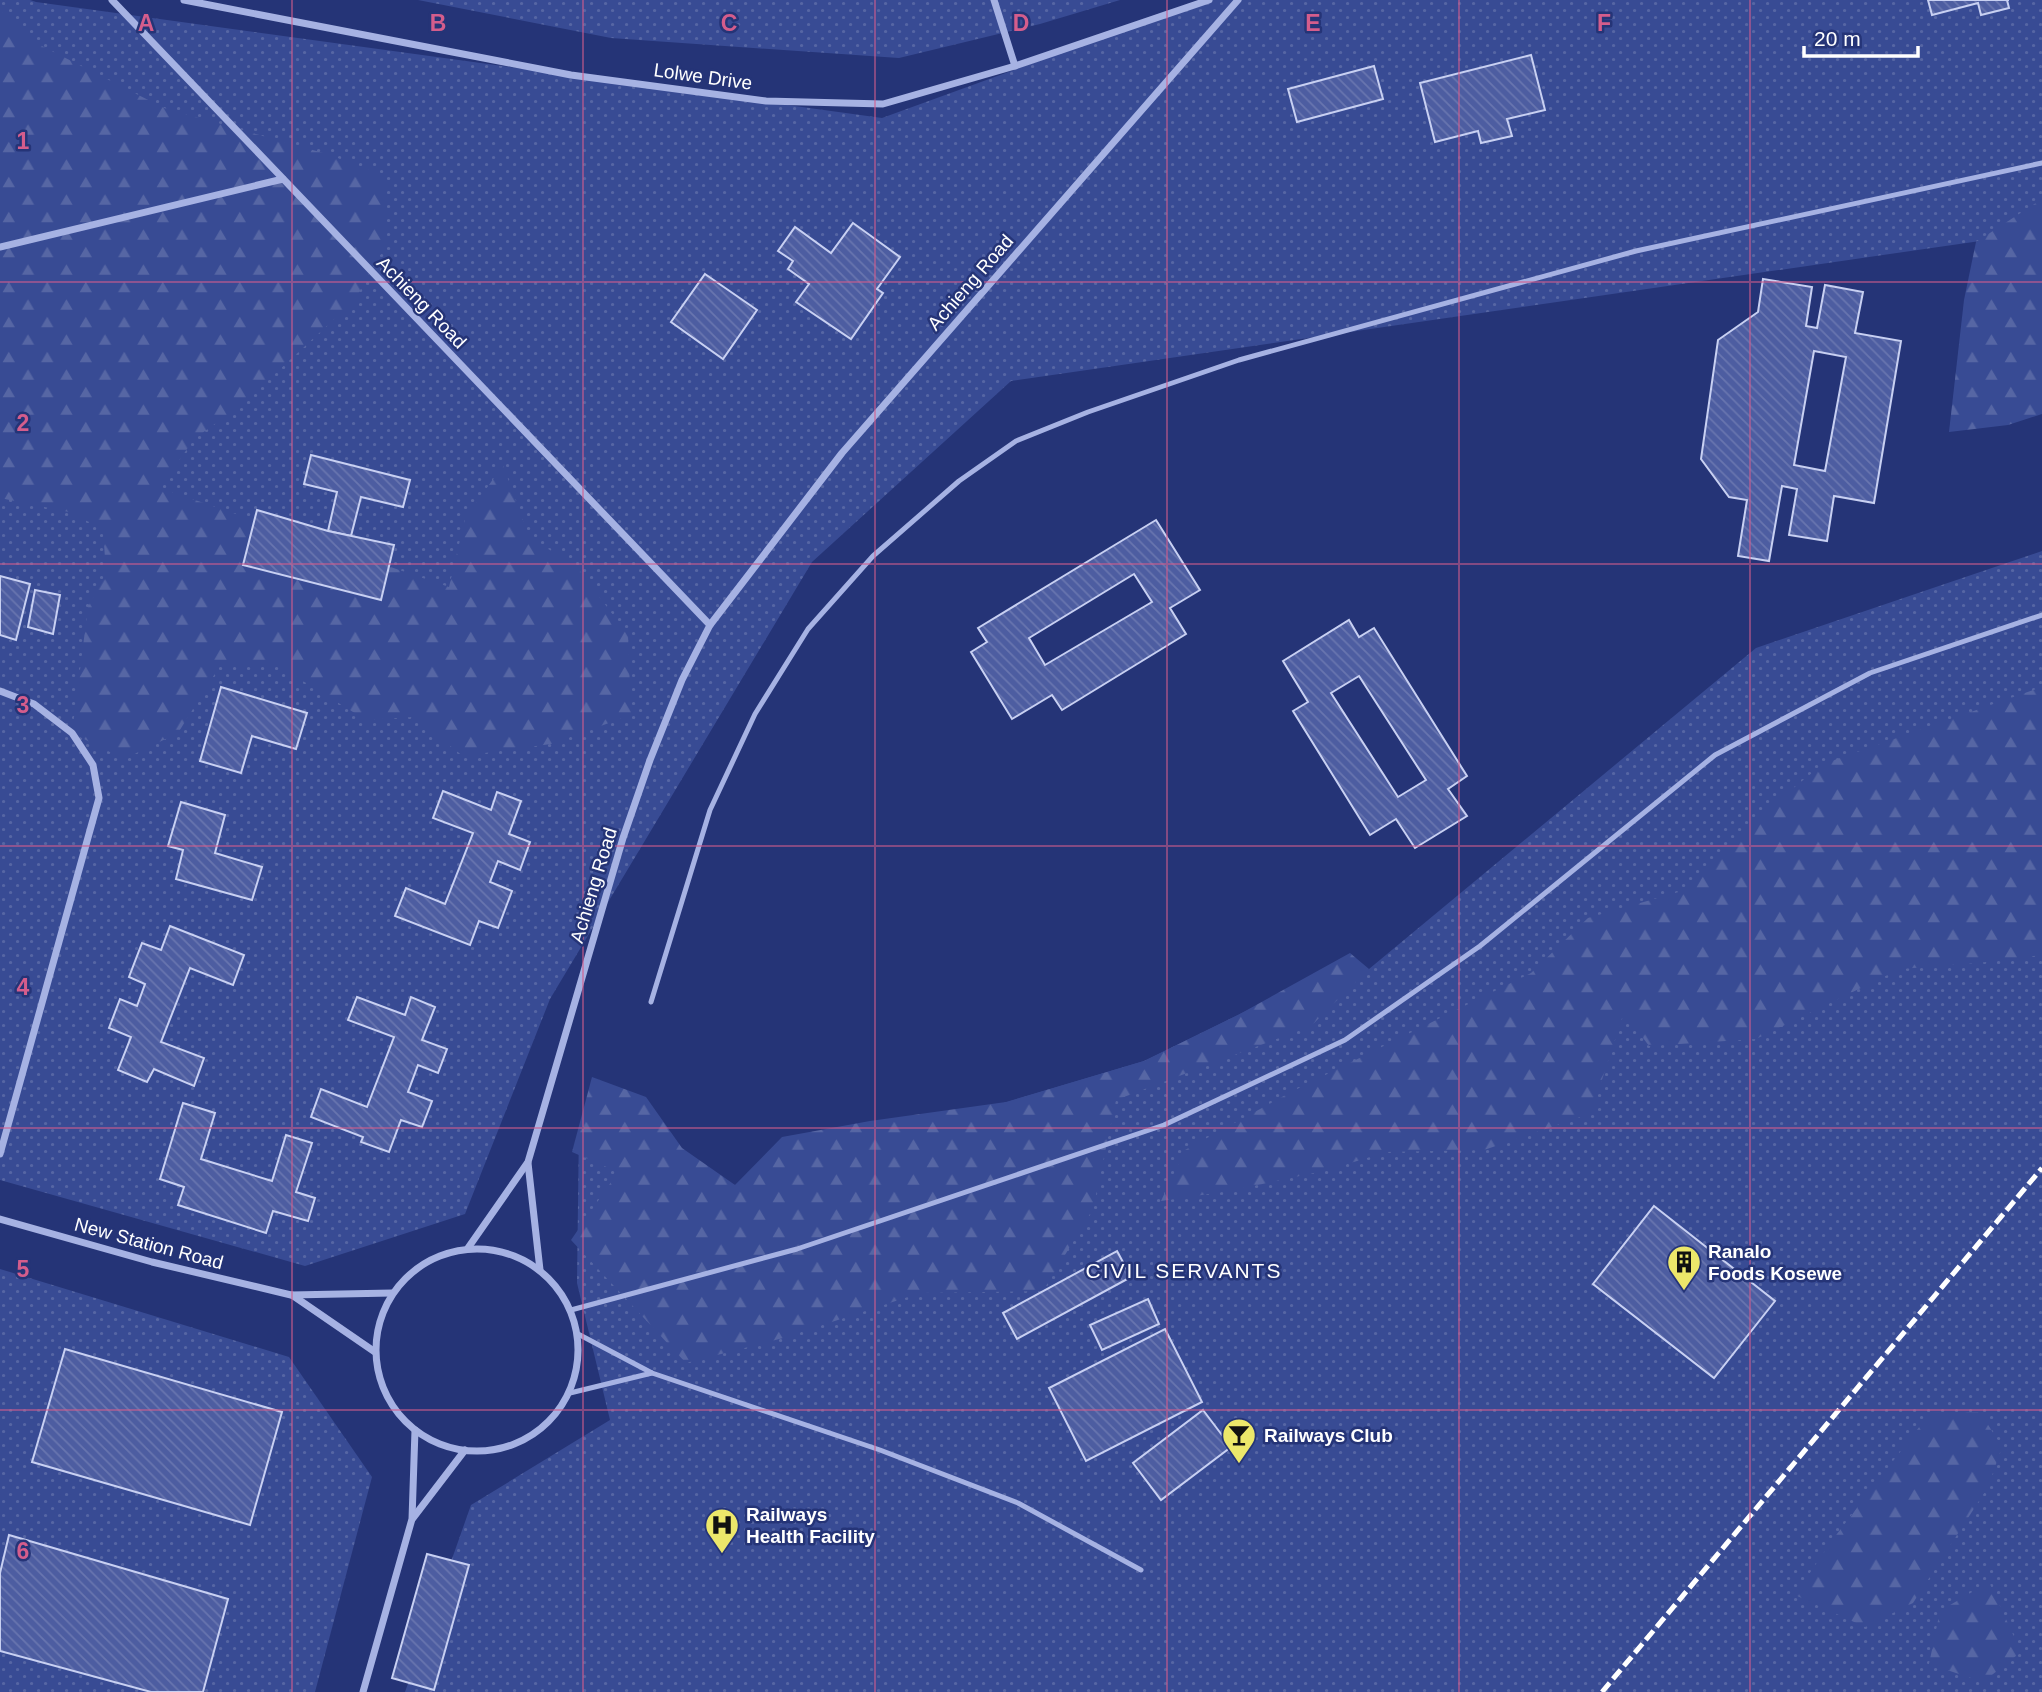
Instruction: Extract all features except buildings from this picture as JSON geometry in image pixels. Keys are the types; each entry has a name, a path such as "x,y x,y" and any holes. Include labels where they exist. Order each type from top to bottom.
{"street":[{"name":"Achieng Road","path":"112,0 710,625"},
{"name":"Lolwe Drive","path":"184,0 571,75 766,100 883,104 1015,66 1209,0"},
{"path":"994,0 1015,66"},
{"name":"Achieng Road","path":"528,1162 623,838 682,680 710,625 842,453 1238,0"},
{"path":"0,247 283,179"},
{"path":"0,691 34,704 72,733 93,765 99,798 0,1154"},
{"path":"528,1162 540,1270"},
{"path":"468,1248 528,1162"},
{"name":"New Station Road","path":"0,1219 152,1262 291,1295 392,1293"},
{"path":"468,1248 494,1250 519,1257 540,1270 558,1288 571,1310 578,1334 578,1364 570,1392 552,1419 527,1439 497,1450 465,1450 439,1443 415,1430 398,1414 386,1395 378,1374 377,1332 382,1312 392,1293 421,1265 439,1255 468,1248"},
{"name":"New Station Road","path":"291,1295 376,1352"},
{"path":"363,1692 412,1519 415,1430"},
{"path":"412,1519 465,1450"}],"lane":[{"path":"651,1002 710,810 755,714 808,629 873,556 959,481 1016,442 1088,412 1239,360 1623,254 2042,163"},
{"path":"571,1310 797,1249 1164,1125 1345,1040 1480,946 1715,755 1870,673 2042,615"},
{"path":"578,1334 652,1373 880,1450 1018,1503 1140,1570"},
{"path":"570,1392 652,1373"}],"green space":[{"path":"0,0 30,0 882,118 1207,0 2042,0 2042,232 1011,381 812,562 550,999 465,1214 305,1266 0,1180"},
{"path":"418,0 1120,0 1040,24 899,58 611,38"},
{"path":"0,10 34,42 164,108 327,154 387,177 387,243 354,301 241,405 194,439 160,488 449,587 465,519 503,465 529,537 577,567 628,635 631,715 551,744 463,756 413,717 366,720 277,665 221,664 178,733 124,759 72,733 88,607 106,573 103,529 69,512 0,498"},
{"path":"2042,199 2042,414 2008,425 1949,432 1964,300 1976,242"},
{"path":"2042,551 2042,1692 405,1692 471,1505 610,1420 577,1283 579,1126 735,1185 1144,1061 1295,987 1369,969 1756,648"},
{"path":"2042,687 2042,955 1900,969 1756,1039 1649,1046 1624,1012 1598,1092 1598,1111 1484,1150 1386,1152 1328,1170 1229,1191 1161,1201 1185,1150 1291,1092 1531,973 1588,918 1689,889 1754,820 1823,764"},
{"path":"1350,953 1369,969 1311,1026 1116,1100 1093,1209 1043,1291 920,1293 783,1338 686,1363 571,1240 618,1172 572,1152 592,1077 646,1097 682,1148 735,1185 782,1137 870,1121 1006,1102 1144,1061 1238,1015"},
{"path":"0,1269 289,1357 372,1477 315,1692 0,1692"},
{"path":"1980,1412 2002,1447 1988,1487 1913,1603 1865,1627 1795,1595 1830,1543 1930,1413"},
{"path":"1989,1582 2021,1652 1983,1682 1929,1664 1940,1611"}],"railway":[{"path":"1602,1692 2042,1168"}],"place":[{"name":"Ranalo Foods Kosewe","path":"1684,1292"},
{"name":"Railways Club","path":"1239,1465"},
{"name":"Railways Health Facility","path":"722,1555"}],"district":[{"name":"CIVIL SERVANTS","path":"1184,1271"}]}
